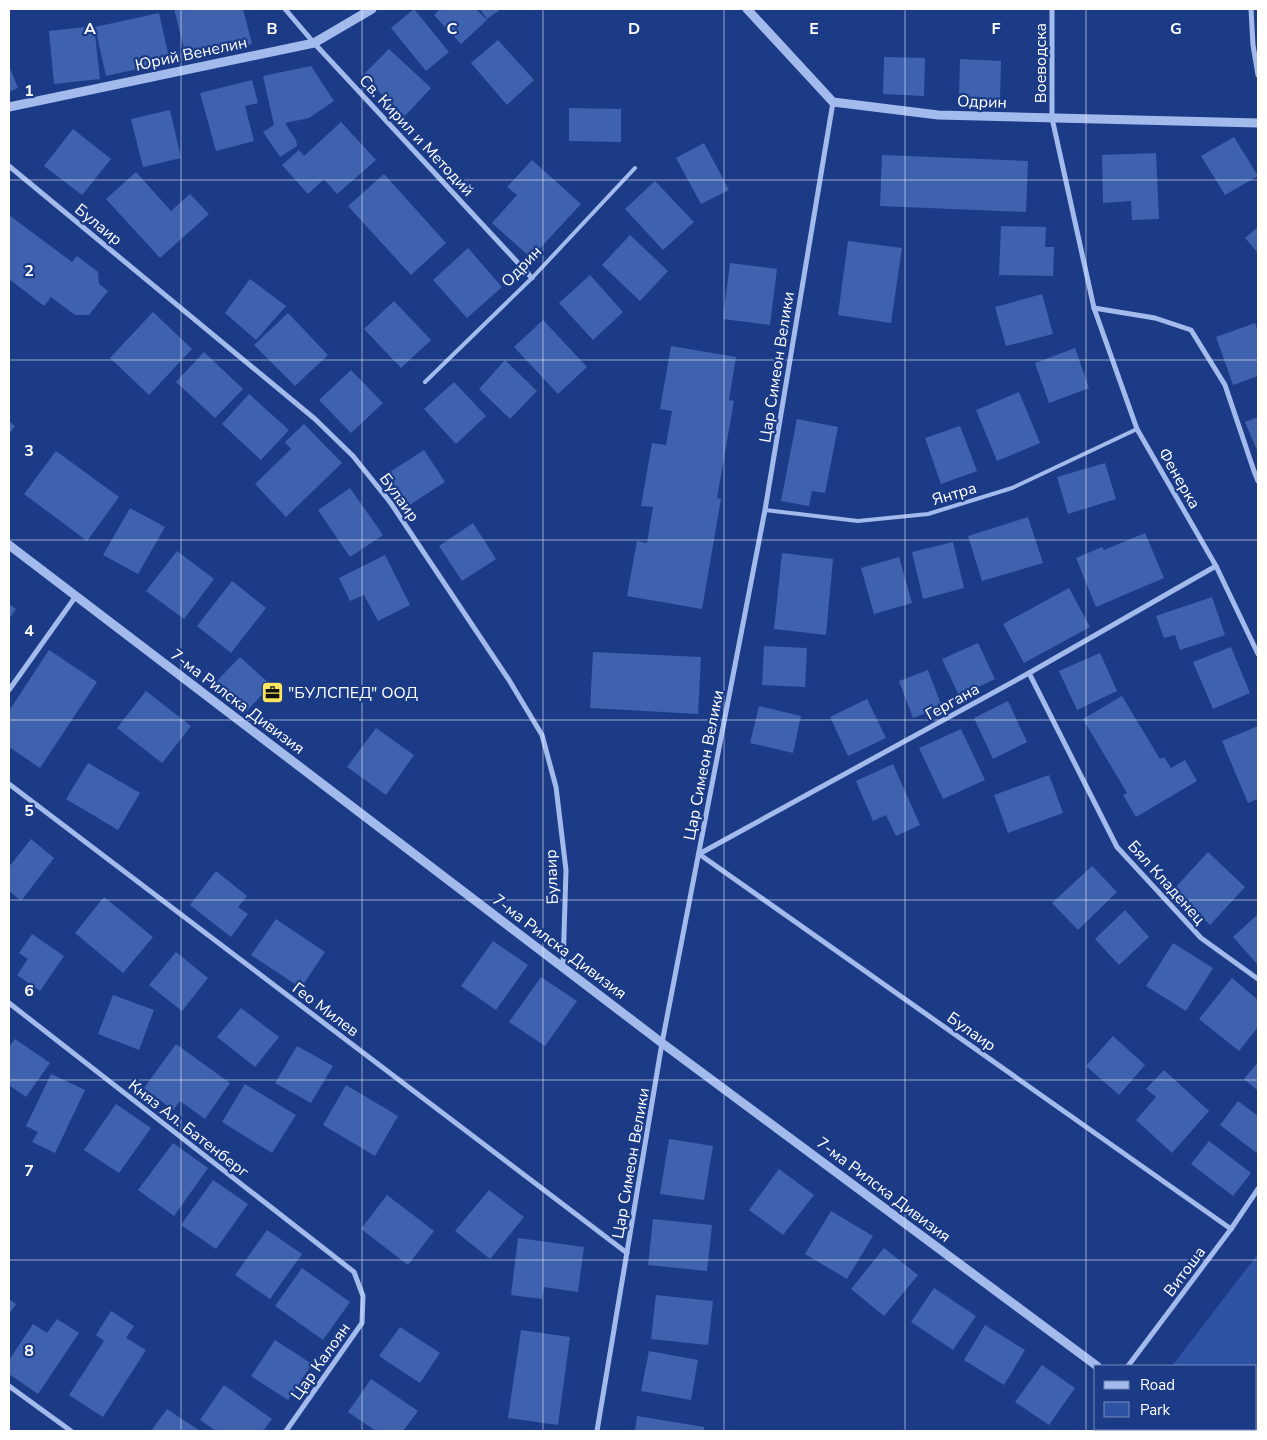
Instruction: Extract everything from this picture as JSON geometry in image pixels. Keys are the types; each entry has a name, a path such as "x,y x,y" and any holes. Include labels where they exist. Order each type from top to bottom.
{"street":[{"name":"Св. Кирил и Методий","path":"285,9 314,43 532,278"},
{"name":"Юрий Венелин","path":"9,108 314,43 372,9"},
{"path":"747,9 833,102"},
{"name":"Воеводска","path":"1052,9 1052,118"},
{"path":"1251,9 1253,45 1258,75"},
{"name":"Одрин","path":"833,102 938,115 1258,123"},
{"name":"Цар Симеон Велики","path":"597,1431 662,1044 765,510 833,102"},
{"name":"Фенерка","path":"1052,118 1094,308 1137,429 1216,566 1258,654"},
{"name":"Булаир","path":"9,166 315,419 354,456 390,502 509,680 542,735 556,787 566,870 563,968"},
{"path":"1094,308 1155,318 1191,330 1225,385 1258,480"},
{"name":"7-ма Рилска Дивизия","path":"9,545 662,1044 1097,1365"},
{"name":"Гергана","path":"699,854 1029,673 1216,566"},
{"path":"9,690 76,596"},
{"name":"Бял Кладенец","path":"1029,673 1117,847 1201,938 1258,978"},
{"name":"Гео Милев","path":"9,784 627,1253"},
{"name":"Булаир","path":"699,854 1231,1229"},
{"name":"Княз Ал. Батенберг","path":"9,1003 354,1272"},
{"name":"Витоша","path":"1129,1365 1258,1190"},
{"name":"Цар Калоян","path":"286,1431 362,1322 364,1296 354,1272"},
{"path":"9,1386 70,1431"}],"lane":[{"name":"Одрин","path":"425,382 532,278 635,168"},
{"name":"Янтра","path":"765,510 858,521 928,514 1012,488 1137,429"}],"green space":[{"path":"1258,1254 1258,1431 1250,1430 1257,1430 1257,1365 1173,1365"}],"building":[{"path":"174,9 243,9 252,44 187,60"},
{"path":"414,9 449,52 426,71 391,28"},
{"path":"440,9 476,9 487,20 461,44 434,15"},
{"path":"480,9 501,9 487,19"},
{"path":"159,13 170,62 106,76 95,27"},
{"path":"94,26 100,79 54,84 49,31"},
{"path":"498,40 534,80 507,105 471,63"},
{"path":"389,49 431,88 405,116 362,76"},
{"path":"884,57 925,58 924,96 883,94"},
{"path":"960,59 1001,61 1000,100 959,98"},
{"path":"9,66 18,88 9,92"},
{"path":"311,66 334,101 309,118 285,123 296,140 297,146 280,157 263,132 274,125 263,76"},
{"path":"252,80 258,103 245,106 254,141 216,151 200,93"},
{"path":"569,108 621,109 621,142 569,141"},
{"path":"170,110 181,158 143,167 131,119"},
{"path":"341,122 376,160 337,194 324,179 308,194 282,165 299,150 304,156"},
{"path":"73,129 111,159 82,195 44,166"},
{"path":"1234,137 1258,176 1225,195 1201,156"},
{"path":"704,143 729,190 701,204 676,158"},
{"path":"1156,153 1159,219 1132,220 1131,201 1103,203 1102,155"},
{"path":"882,155 1028,161 1026,212 880,206"},
{"path":"532,160 581,204 531,258 492,223 517,195 507,187"},
{"path":"136,172 171,211 190,194 209,214 160,258 106,199"},
{"path":"384,174 446,243 411,275 348,206"},
{"path":"655,181 694,222 663,250 625,209"},
{"path":"9,215 72,262 77,256 98,272 99,284 108,291 89,315 75,315 51,297 44,306 9,279"},
{"path":"1001,226 1046,227 1045,247 1054,247 1053,276 999,275"},
{"path":"1258,227 1258,253 1245,238"},
{"path":"630,235 668,271 640,301 602,265"},
{"path":"848,241 902,248 891,323 838,315"},
{"path":"468,248 502,287 467,318 433,280"},
{"path":"730,263 777,269 770,325 723,319"},
{"path":"590,275 623,312 593,340 559,303"},
{"path":"250,279 286,306 256,340 225,313"},
{"path":"1042,294 1053,334 1006,346 995,307"},
{"path":"394,301 431,340 401,368 364,329"},
{"path":"153,312 192,349 149,395 110,358"},
{"path":"288,313 328,355 295,386 254,345"},
{"path":"543,320 587,367 558,394 514,347"},
{"path":"1255,323 1258,331 1258,376 1233,385 1216,337"},
{"path":"671,346 736,357 729,400 734,401 717,498 721,499 702,609 627,596 637,541 647,543 653,507 641,506 652,443 666,445 672,411 660,409"},
{"path":"1075,348 1089,388 1049,403 1035,363"},
{"path":"204,352 243,389 215,418 176,382"},
{"path":"505,360 537,391 510,419 479,389"},
{"path":"351,370 383,403 351,433 319,400"},
{"path":"454,382 486,416 456,444 424,409"},
{"path":"1019,392 1040,443 997,461 976,410"},
{"path":"249,394 289,430 261,460 222,424"},
{"path":"1258,417 1258,453 1245,422"},
{"path":"797,419 838,427 825,493 812,491 809,506 781,501"},
{"path":"9,421 15,426 9,434"},
{"path":"304,424 342,463 286,517 255,484 291,449 285,442"},
{"path":"960,426 977,471 941,484 925,438"},
{"path":"424,450 445,482 408,506 387,474"},
{"path":"56,451 119,497 87,541 24,494"},
{"path":"1105,463 1116,499 1068,514 1057,477"},
{"path":"350,488 383,535 350,557 318,510"},
{"path":"130,508 165,527 138,574 103,555"},
{"path":"1028,517 1043,563 982,581 968,536"},
{"path":"473,523 496,559 462,581 439,546"},
{"path":"1145,533 1164,578 1096,607 1076,558 1102,547 1104,550"},
{"path":"953,542 964,588 923,599 912,552"},
{"path":"177,551 214,579 184,619 146,591"},
{"path":"782,553 833,559 826,635 774,629"},
{"path":"385,555 410,605 378,621 364,595 350,601 339,578"},
{"path":"899,557 912,603 874,614 861,568"},
{"path":"232,581 266,608 231,653 197,626"},
{"path":"1069,588 1090,627 1024,663 1003,624"},
{"path":"1212,597 1225,635 1180,650 1175,635 1164,638 1156,616"},
{"path":"9,604 16,609 9,619"},
{"path":"978,643 995,679 959,696 942,659"},
{"path":"764,646 807,648 805,687 762,685"},
{"path":"1231,647 1250,693 1213,709 1193,662"},
{"path":"49,650 97,682 40,768 9,747 9,711"},
{"path":"593,652 701,657 698,714 590,708"},
{"path":"1100,653 1117,691 1077,710 1059,671"},
{"path":"240,657 271,685 244,714 213,685"},
{"path":"928,670 942,707 913,718 899,681"},
{"path":"146,691 191,726 162,763 117,728"},
{"path":"1122,696 1160,759 1164,757 1171,768 1185,760 1197,781 1136,817 1123,795 1127,793 1083,719"},
{"path":"867,699 886,738 848,756 830,717"},
{"path":"1008,701 1027,742 993,759 974,718"},
{"path":"759,706 801,716 793,753 750,743"},
{"path":"1258,726 1258,799 1248,803 1222,741"},
{"path":"376,728 414,755 386,795 347,767"},
{"path":"961,729 985,780 943,799 919,748"},
{"path":"88,763 140,793 118,830 66,799"},
{"path":"893,764 920,825 896,836 886,815 873,821 856,781"},
{"path":"1049,775 1063,813 1008,833 994,795"},
{"path":"31,839 54,858 21,901 9,891 9,867"},
{"path":"1208,852 1245,887 1210,925 1173,890"},
{"path":"1092,866 1117,892 1078,930 1052,903"},
{"path":"216,871 247,896 238,907 248,914 231,937 190,905"},
{"path":"104,897 153,937 123,973 75,933"},
{"path":"1125,910 1149,937 1119,965 1095,939"},
{"path":"1258,914 1258,965 1233,937"},
{"path":"276,919 325,952 301,988 251,955"},
{"path":"32,934 64,956 40,991 17,975 28,959 19,953"},
{"path":"493,941 528,965 496,1010 461,986"},
{"path":"1173,943 1213,968 1186,1011 1146,986"},
{"path":"176,952 208,978 182,1011 149,985"},
{"path":"541,977 577,1001 545,1046 509,1022"},
{"path":"1232,978 1258,1000 1258,1027 1239,1051 1199,1019"},
{"path":"113,995 154,1010 139,1050 98,1034"},
{"path":"241,1008 279,1037 255,1067 217,1037"},
{"path":"1113,1036 1145,1065 1119,1095 1086,1066"},
{"path":"15,1039 50,1063 26,1097 9,1085 9,1047"},
{"path":"176,1044 230,1083 205,1119 180,1101 173,1110 144,1088"},
{"path":"297,1046 333,1066 311,1103 275,1083"},
{"path":"1258,1062 1258,1091 1244,1079"},
{"path":"1164,1070 1209,1111 1172,1153 1136,1120 1156,1097 1146,1089"},
{"path":"51,1074 85,1090 55,1153 32,1142 38,1132 26,1126"},
{"path":"245,1084 296,1115 272,1153 222,1122"},
{"path":"346,1085 398,1116 375,1156 323,1125"},
{"path":"1238,1101 1258,1116 1258,1154 1220,1125"},
{"path":"116,1104 151,1128 119,1173 84,1150"},
{"path":"669,1139 713,1146 704,1200 660,1194"},
{"path":"1209,1141 1251,1173 1233,1196 1191,1164"},
{"path":"173,1143 208,1168 174,1216 138,1190"},
{"path":"779,1169 814,1195 783,1235 749,1210"},
{"path":"213,1180 248,1204 216,1249 181,1225"},
{"path":"489,1190 524,1217 490,1259 455,1231"},
{"path":"387,1195 434,1231 408,1265 361,1229"},
{"path":"831,1211 873,1236 847,1279 805,1254"},
{"path":"653,1219 712,1225 707,1271 648,1265"},
{"path":"267,1230 302,1254 270,1299 235,1275"},
{"path":"518,1238 584,1247 578,1292 544,1287 542,1299 511,1295"},
{"path":"884,1248 918,1275 884,1316 851,1289"},
{"path":"302,1268 350,1302 323,1340 275,1306"},
{"path":"934,1288 976,1316 953,1350 911,1322"},
{"path":"656,1295 713,1301 708,1345 651,1339"},
{"path":"9,1299 16,1304 9,1314"},
{"path":"111,1311 134,1326 126,1338 146,1350 103,1417 69,1395 104,1341 96,1335"},
{"path":"57,1319 79,1333 38,1394 9,1374 9,1360 33,1324 47,1333"},
{"path":"985,1325 1025,1350 1004,1385 964,1360"},
{"path":"400,1327 440,1353 420,1383 379,1356"},
{"path":"521,1330 570,1337 558,1425 508,1418"},
{"path":"275,1340 312,1364 288,1400 251,1376"},
{"path":"649,1351 698,1360 691,1400 641,1391"},
{"path":"1042,1365 1075,1388 1049,1425 1015,1402"},
{"path":"371,1379 418,1411 403,1431 376,1431 348,1412"},
{"path":"224,1385 272,1419 263,1431 216,1431 200,1420"},
{"path":"167,1409 200,1431 151,1431"},
{"path":"637,1416 704,1427 704,1431 635,1431"}],"place":[{"name":"\"БУЛСПЕД\" ООД","path":"272,692"}]}
